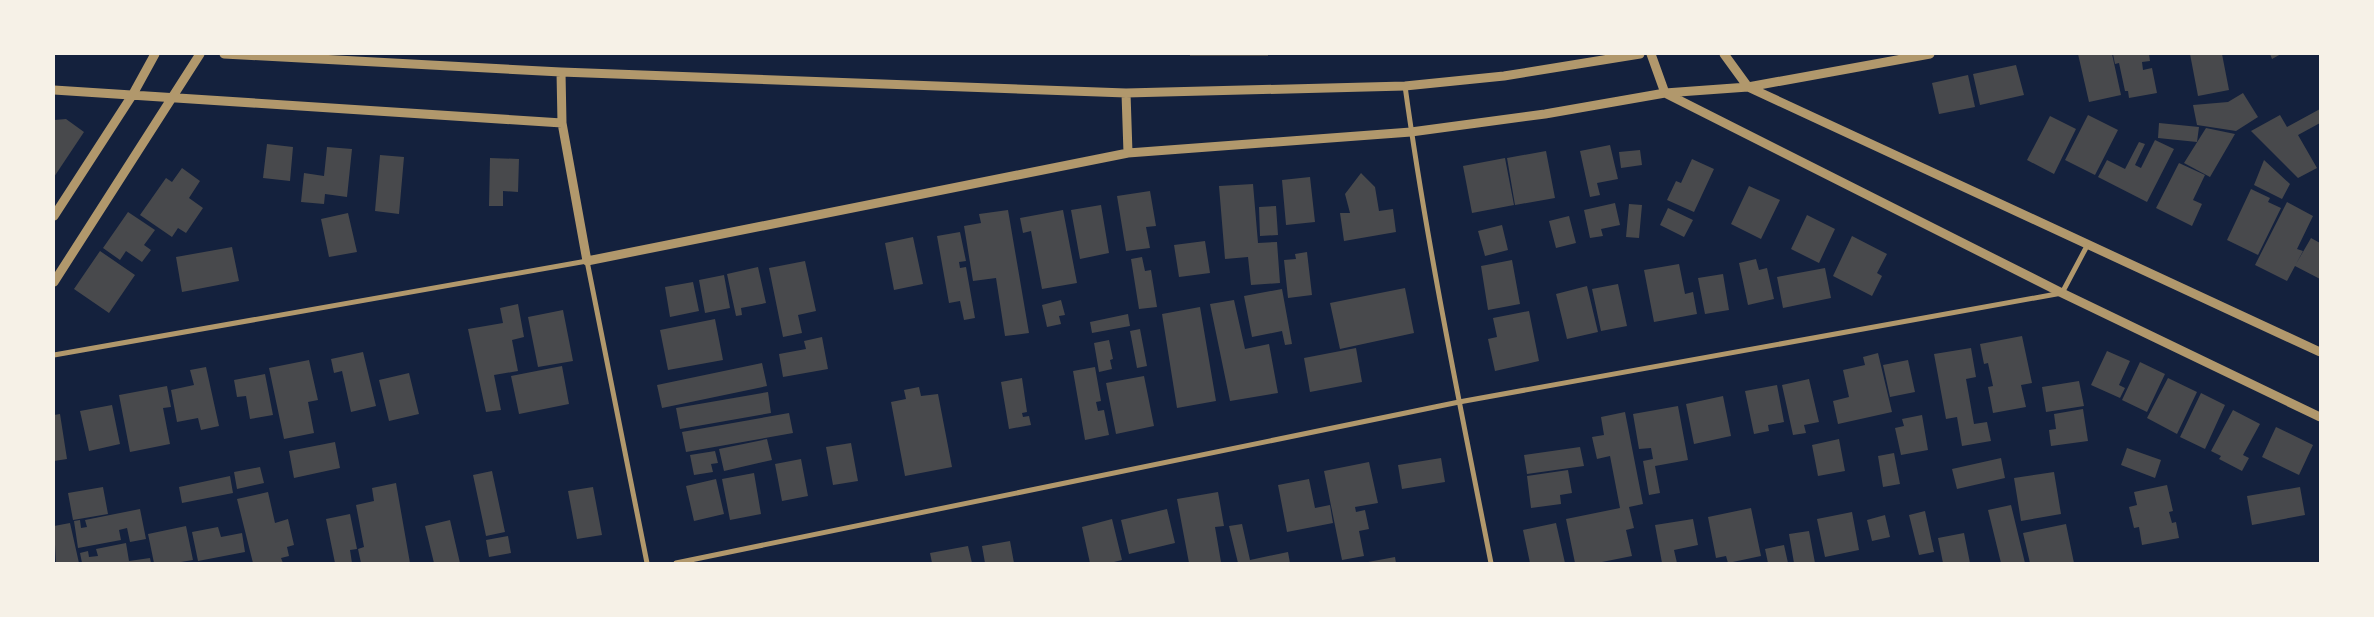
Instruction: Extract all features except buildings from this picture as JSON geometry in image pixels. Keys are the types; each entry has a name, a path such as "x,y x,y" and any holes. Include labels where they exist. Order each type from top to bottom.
{"street":[{"path":"54,216 133,94 155,54"},
{"path":"54,282 200,54"},
{"path":"224,54 561,72 1126,93 1405,86 1504,76 1640,54"},
{"path":"1651,54 1665,93 2062,293 2320,417"},
{"path":"1724,54 1748,87 2089,243 2320,352"},
{"path":"54,354 587,261 1128,153 1411,132 1545,114 1665,93 1748,87 1930,54"},
{"path":"561,72 562,123 587,261 647,563"},
{"path":"1405,86 1411,132 1459,402 1491,563"},
{"path":"54,90 562,123"},
{"path":"1126,93 1128,153"},
{"path":"2062,293 2089,243"},
{"path":"676,563 1459,402 2062,293"}]}
